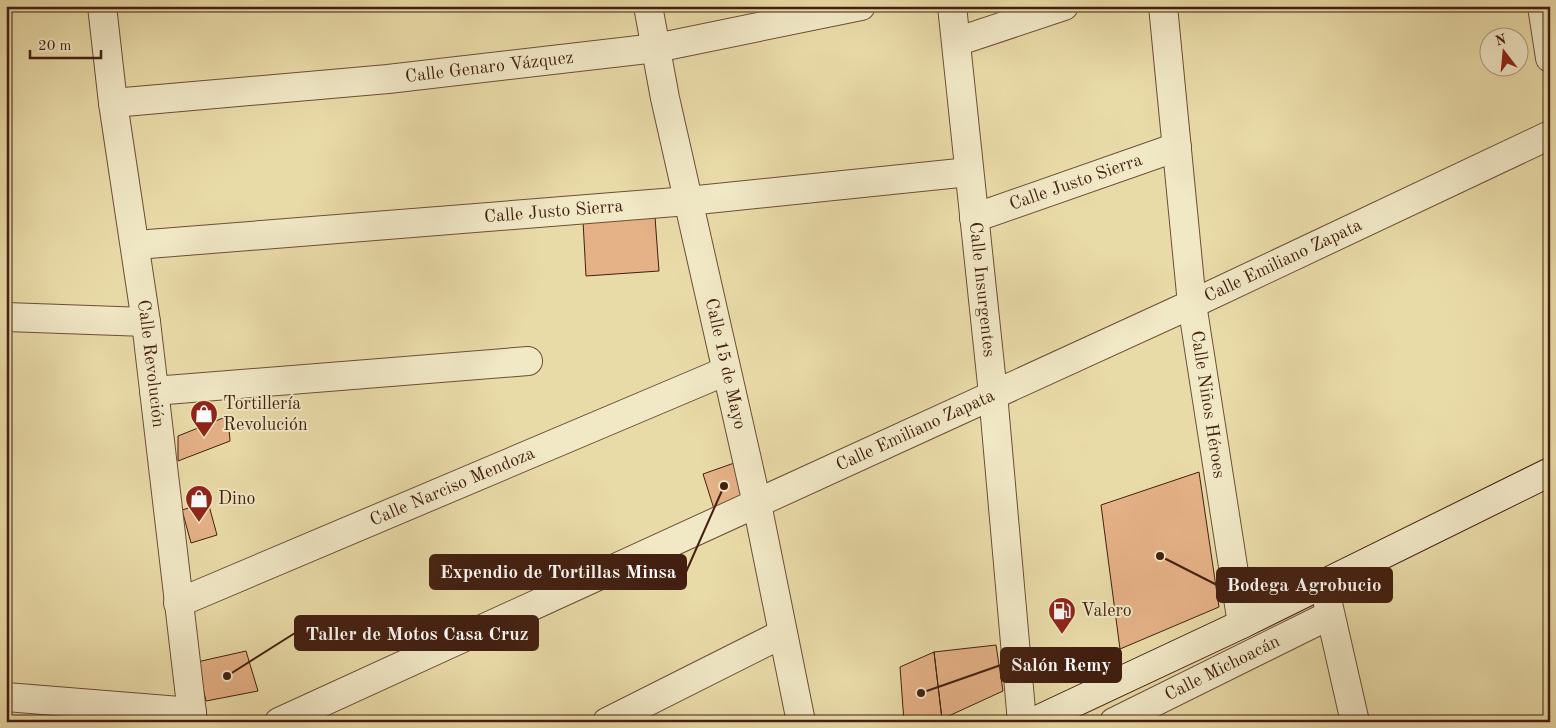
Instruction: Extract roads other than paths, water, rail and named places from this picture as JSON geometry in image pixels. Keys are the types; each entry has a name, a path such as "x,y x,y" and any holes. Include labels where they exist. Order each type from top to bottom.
{"street":[{"name":"Calle Revolución","path":"102,6 113,103 136,245 146,322 192,717"},
{"name":"Calle 15 de Mayo","path":"648,6 688,201 757,504 801,722"},
{"name":"Calle Genaro Vázquez","path":"113,103 388,79 656,48 861,6"},
{"name":"Calle Insurgentes","path":"952,6 993,394 1022,722"},
{"path":"956,42 1064,6"},
{"name":"Calle Niños Héroes","path":"1164,6 1192,304 1242,624"},
{"path":"1542,6 1550,58"},
{"name":"Calle Emiliano Zapata","path":"279,722 1192,304 1550,136"},
{"name":"Calle Justo Sierra","path":"974,218 1177,147"},
{"name":"Calle Justo Sierra","path":"136,245 688,201 969,172"},
{"path":"6,317 146,322"},
{"path":"154,391 528,361"},
{"name":"Calle Narciso Mendoza","path":"178,603 726,370"},
{"path":"1032,722 1242,624 1550,472"},
{"path":"1323,583 1355,722"},
{"name":"Calle Michoacán","path":"1114,722 1330,616"},
{"path":"607,722 782,634"},
{"path":"6,697 192,717"}],"place":[{"name":"Tortillería Revolución","path":"204,438"},
{"name":"Expendio de Tortillas Minsa","path":"724,486"},
{"name":"Dino","path":"199,523"},
{"name":"Bodega Agrobucio","path":"1160,556"},
{"name":"Valero","path":"1062,635"},
{"name":"Taller de Motos Casa Cruz","path":"227,676"},
{"name":"Salón Remy","path":"921,693"}]}
